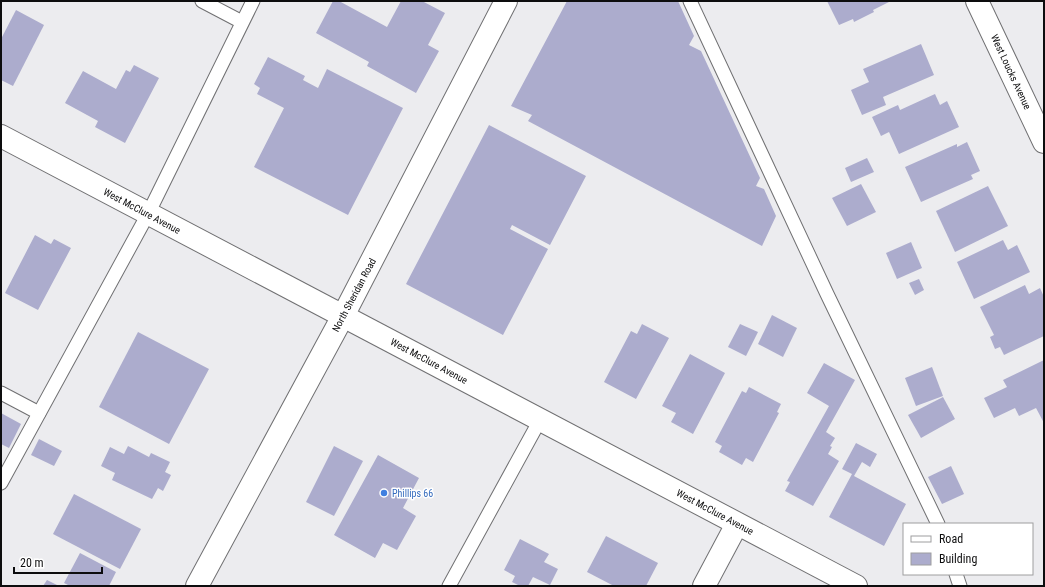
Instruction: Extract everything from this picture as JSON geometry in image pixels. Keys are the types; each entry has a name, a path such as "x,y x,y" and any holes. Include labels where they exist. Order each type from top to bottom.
{"street":[{"name":"North Sheridan Road","path":"197,586 343,316 506,1"},
{"name":"West Loucks Avenue","path":"977,1 1044,142"},
{"name":"West McClure Avenue","path":"1,136 856,586"},
{"path":"704,586 737,524"}],"lane":[{"path":"202,1 242,22"},
{"path":"1,483 148,214 253,1"},
{"path":"690,1 938,523"},
{"path":"1,393 39,413"},
{"path":"449,586 540,420"},
{"path":"956,575 960,586"}],"building":[{"path":"333,1 339,1 387,27 401,1 422,1 445,13 428,45 439,51 416,93 367,66 369,62 316,33"},
{"path":"567,1 678,1 694,36 689,45 701,51 760,178 756,186 764,189 776,216 762,246 528,121 532,115 511,106"},
{"path":"827,1 891,1 854,22 853,19 839,25"},
{"path":"16,10 44,25 13,86 1,80 1,39"},
{"path":"921,44 934,75 883,97 886,105 862,115 851,90 869,82 863,69"},
{"path":"268,57 305,76 303,80 318,88 327,69 403,108 348,215 254,167 284,108 257,94 260,88 254,84"},
{"path":"134,65 159,78 125,143 95,127 98,121 65,103 83,71 116,89 126,70 130,72"},
{"path":"935,94 940,105 947,101 959,127 899,154 889,132 881,136 872,117 898,105 900,110"},
{"path":"489,125 586,176 550,245 512,225 510,229 548,249 503,335 406,284"},
{"path":"967,142 980,171 971,175 973,179 921,202 905,167 957,144 957,147"},
{"path":"867,158 874,172 851,182 845,168"},
{"path":"861,184 876,212 847,226 832,198"},
{"path":"988,186 1008,226 955,252 936,211"},
{"path":"35,235 51,244 54,239 71,248 38,310 5,293"},
{"path":"1003,240 1008,250 1017,245 1030,272 974,299 957,262"},
{"path":"911,242 922,268 897,279 886,253"},
{"path":"919,279 924,290 915,295 909,283"},
{"path":"1025,285 1029,294 1040,288 1044,297 1044,336 1004,355 1000,347 995,349 990,337 994,335 980,307"},
{"path":"772,315 797,328 783,357 758,344"},
{"path":"642,324 669,338 636,399 604,382 631,331 637,334"},
{"path":"740,324 758,332 746,356 728,347"},
{"path":"138,332 209,369 169,444 99,407"},
{"path":"690,354 725,373 693,434 671,422 676,413 662,406"},
{"path":"1044,360 1044,423 1036,408 1019,416 1015,408 994,418 984,398 1007,387 1003,380"},
{"path":"824,363 855,380 826,432 835,438 830,446 832,447 828,454 839,461 813,506 785,491 790,482 787,481 829,406 807,393"},
{"path":"932,367 943,396 916,406 905,378"},
{"path":"749,387 781,404 777,412 779,413 753,462 746,458 742,465 719,452 722,446 715,442 742,391 746,393"},
{"path":"943,397 955,419 921,438 908,415"},
{"path":"1,413 21,424 9,448 1,444"},
{"path":"39,439 62,451 54,466 31,455"},
{"path":"856,443 877,454 870,467 862,462 854,476 906,504 884,546 829,517 852,474 842,469"},
{"path":"128,446 149,457 151,453 170,462 165,472 171,475 163,491 158,488 152,499 112,480 115,473 101,466 110,447 124,454"},
{"path":"334,446 363,461 334,516 306,502"},
{"name":"Phillips 66","path":"378,455 419,478 403,508 416,516 397,550 383,543 375,558 334,535"},
{"path":"951,466 964,494 942,504 928,477"},
{"path":"74,494 141,529 120,569 53,534"},
{"path":"606,536 658,563 646,586 614,586 587,572"},
{"path":"520,539 549,554 544,562 558,569 550,585 533,577 528,586 520,586 512,582 515,576 504,570"},
{"path":"80,553 116,572 109,586 70,586 64,583"},
{"path":"47,580 59,586 43,586"}],"place":[{"name":"Phillips 66","path":"384,493"}]}
